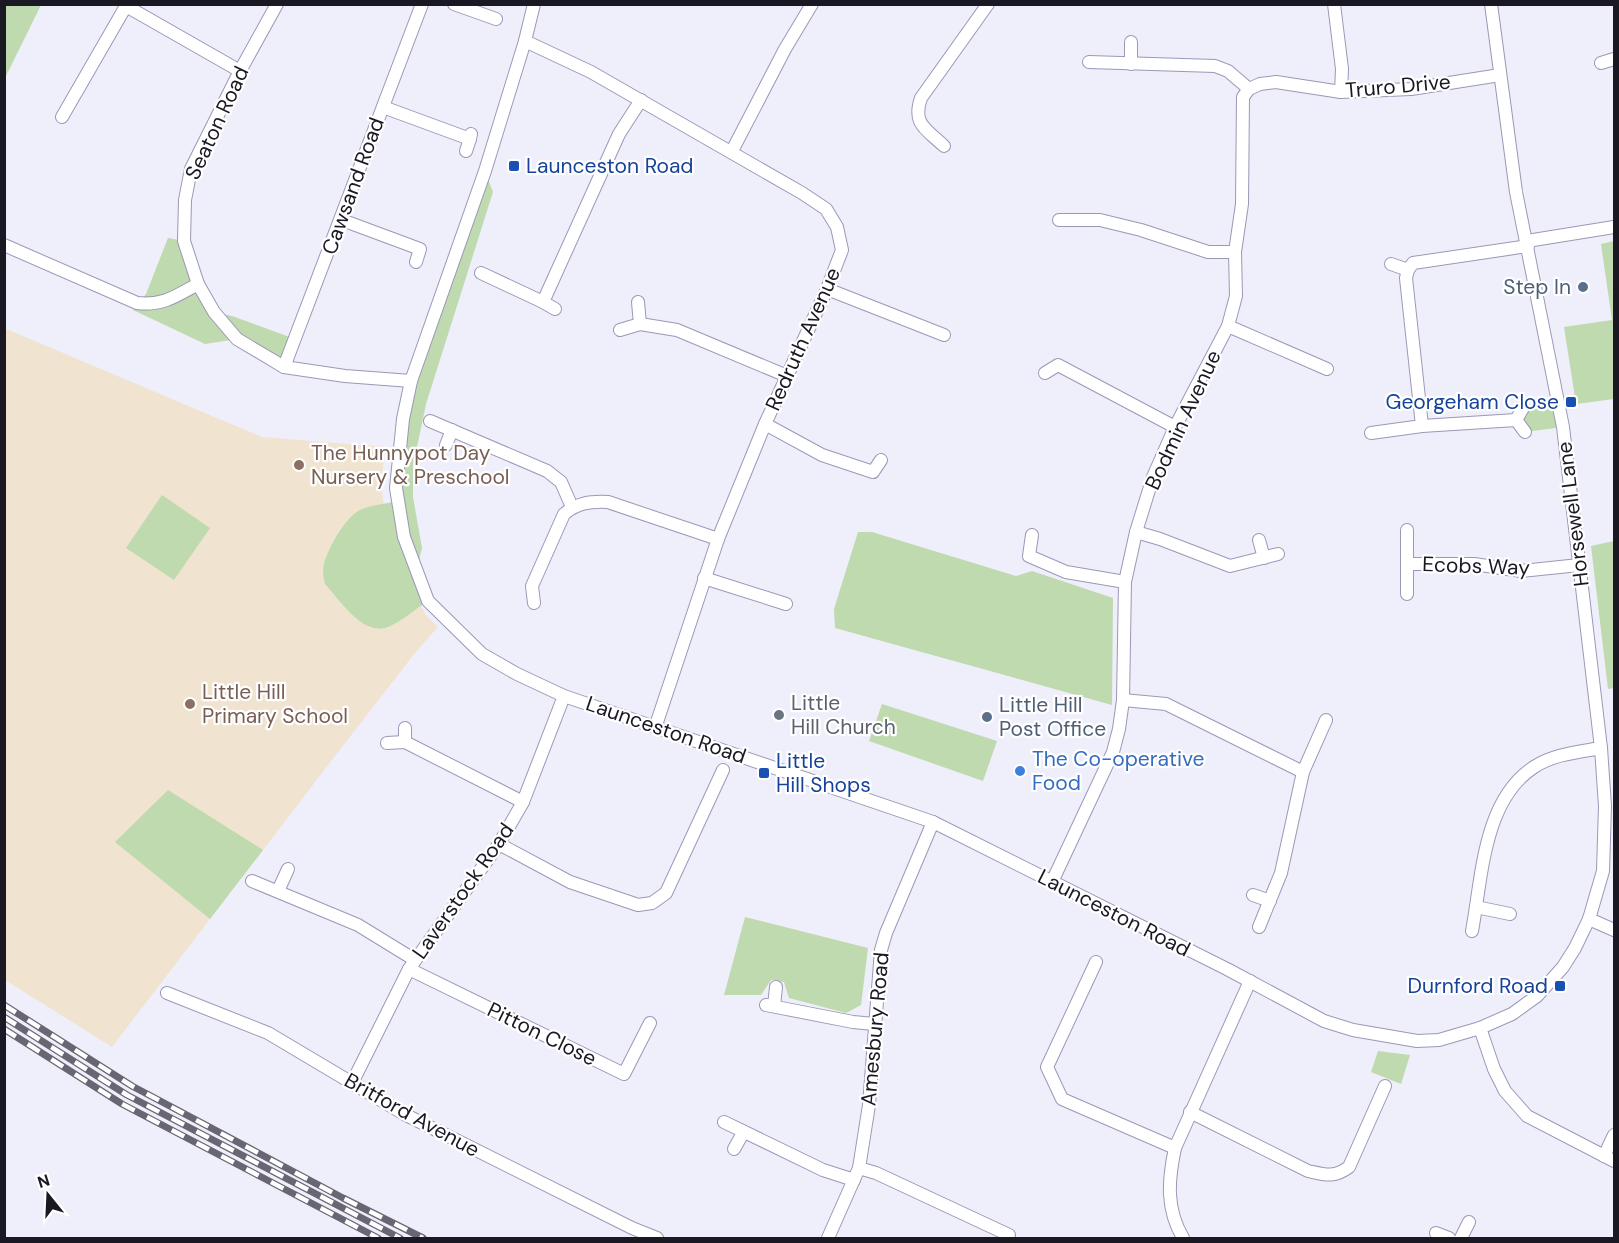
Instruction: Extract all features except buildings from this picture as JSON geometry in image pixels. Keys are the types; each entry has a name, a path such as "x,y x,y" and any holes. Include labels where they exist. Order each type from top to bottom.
{"street":[{"name":"Seaton Road","path":"277,4 240,71 191,169 185,200 184,241 198,284 214,312 237,339 284,367 345,376 411,381"},
{"name":"Cawsand Road","path":"284,367 342,220 422,4"},
{"path":"454,4 496,19"},
{"name":"Launceston Road","path":"534,4 485,171 411,381 398,465 397,501 404,537 428,601 482,654 517,674 564,696 656,725 933,822 1250,981 1324,1021 1353,1030 1417,1041 1439,1040 1480,1028 1512,1014 1537,996 1563,968 1589,919"},
{"path":"732,152 785,49 812,4"},
{"path":"944,146 921,124 917,111 921,98 988,4"},
{"path":"1334,4 1342,69 1341,92"},
{"name":"Horsewell Lane","path":"1491,4 1516,192 1559,400 1601,748 1605,825 1603,871 1589,919"},
{"path":"62,117 126,5 240,71"},
{"name":"Redruth Avenue","path":"525,41 591,72 732,152 826,209 837,228 842,250 827,289 765,424 718,539 656,725"},
{"path":"1131,42 1131,64"},
{"path":"1601,63 1614,59"},
{"path":"1089,62 1215,66 1228,71 1249,89"},
{"name":"Truro Drive","path":"1249,89 1260,84 1276,82 1341,92 1411,89 1500,75"},
{"name":"Bodmin Avenue","path":"1052,882 1113,752 1119,729 1123,700 1125,582 1136,532 1153,477 1175,427 1227,326 1236,296 1235,252 1242,204 1243,97 1249,89"},
{"path":"543,302 619,134 641,100"},
{"path":"383,107 469,141"},
{"path":"342,220 420,249 416,262"},
{"path":"1059,220 1100,220 1208,252 1235,252"},
{"path":"1422,426 1406,279 1408,270 1413,264 1614,227"},
{"path":"4,245 137,303 154,305 169,300 198,284"},
{"path":"1391,264 1408,270"},
{"path":"482,273 555,309"},
{"path":"827,289 944,335"},
{"path":"638,302 640,324"},
{"path":"620,330 640,324 677,330 787,376"},
{"path":"1227,326 1327,369"},
{"path":"1045,373 1060,360 1175,427"},
{"path":"1516,420 1523,408"},
{"path":"1371,434 1422,426 1516,420"},
{"path":"1516,420 1525,432"},
{"path":"430,421 547,471 561,482 572,507"},
{"path":"765,424 822,455 873,472 881,460"},
{"path":"446,446 452,430"},
{"path":"534,603 532,586 564,514 572,507 590,501 608,502 718,539"},
{"name":"Ecobs Way","path":"1407,530 1407,594"},
{"path":"1136,532 1230,566 1278,554"},
{"path":"1032,535 1027,557 1066,572 1125,582"},
{"path":"1259,540 1264,558"},
{"name":"Ecobs Way","path":"1407,564 1474,564 1521,571 1580,565"},
{"path":"704,578 786,604"},
{"name":"Laverstock Road","path":"352,1083 412,964 499,844 523,802 564,696"},
{"path":"1123,700 1166,704 1303,772"},
{"path":"1259,927 1281,873 1303,772 1326,720"},
{"path":"405,728 405,742"},
{"path":"387,743 405,742 523,802"},
{"path":"1472,931 1482,864 1493,824 1512,788 1534,767 1555,757 1601,748"},
{"path":"499,844 570,882 638,905 652,903 666,893 723,770"},
{"name":"Amesbury Road","path":"828,1239 856,1174 869,1105 881,950 933,822"},
{"path":"278,891 288,869"},
{"path":"252,880 358,925 412,964"},
{"path":"1253,895 1270,901"},
{"path":"1476,907 1509,914"},
{"path":"1589,919 1614,930"},
{"path":"1096,962 1047,1066 1062,1099 1175,1148"},
{"name":"Pitton Close","path":"412,964 624,1074 651,1023"},
{"path":"1183,1239 1169,1204 1169,1175 1175,1148 1250,981"},
{"path":"777,987 770,1005 853,1022 874,1024"},
{"name":"Britford Avenue","path":"167,993 268,1033 406,1115 657,1239"},
{"path":"1480,1028 1494,1069 1505,1091 1527,1116 1609,1159 1614,1135"},
{"path":"1190,1112 1308,1171 1338,1175 1349,1167 1385,1086"},
{"path":"724,1122 823,1170 856,1174 876,1173 1009,1235"},
{"path":"734,1149 743,1132"},
{"path":"1461,1239 1468,1222"},
{"path":"1436,1233 1449,1239"}],"shaded area":[{"name":"Little Hill Primary School","path":"4,328 262,437 385,447 381,483 385,516 399,560 425,614 438,627 335,756 112,1047 5,980"}],"green space":[{"path":"4,5 41,5 5,78"},
{"path":"485,171 493,192 426,404 413,466 413,497 422,548 416,573 428,601 388,627 379,629 370,627 353,615 325,584 324,563 339,532 354,514 369,507 397,501 403,419"},
{"path":"168,238 184,241 214,312 232,316 295,339 284,367 237,339 205,344 133,310 146,294"},
{"path":"1614,241 1614,399 1576,404 1564,327 1612,320 1601,244"},
{"path":"1559,400 1563,427 1525,432 1516,420 1529,406"},
{"path":"162,495 210,528 174,580 126,548"},
{"path":"858,532 872,532 1016,576 1032,571 1113,598 1112,705 835,628 834,609"},
{"path":"1614,541 1614,688 1608,689 1591,546"},
{"path":"882,704 997,741 983,781 869,741"},
{"path":"168,790 263,850 210,919 115,842"},
{"path":"745,917 868,948 861,1005 846,1013 789,998 784,982 771,980 761,995 724,995"},
{"path":"1378,1051 1410,1055 1401,1084 1371,1072"}],"railway":[{"path":"4,1005 132,1086 423,1238"},
{"path":"4,1017 127,1095 400,1238"},
{"path":"4,1029 122,1104 378,1238"}],"place":[{"name":"Launceston Road","path":"514,166"},
{"name":"Step In","path":"1583,287"},
{"name":"Georgeham Close","path":"1571,402"},
{"name":"The Hunnypot Day Nursery & Preschool","path":"299,465"},
{"name":"Little Hill Primary School","path":"190,704"},
{"name":"Little Hill Church","path":"779,715"},
{"name":"Little Hill Post Office","path":"987,717"},
{"name":"The Co-operative Food","path":"1020,771"},
{"name":"Little Hill Shops","path":"764,773"},
{"name":"Durnford Road","path":"1560,986"}]}
